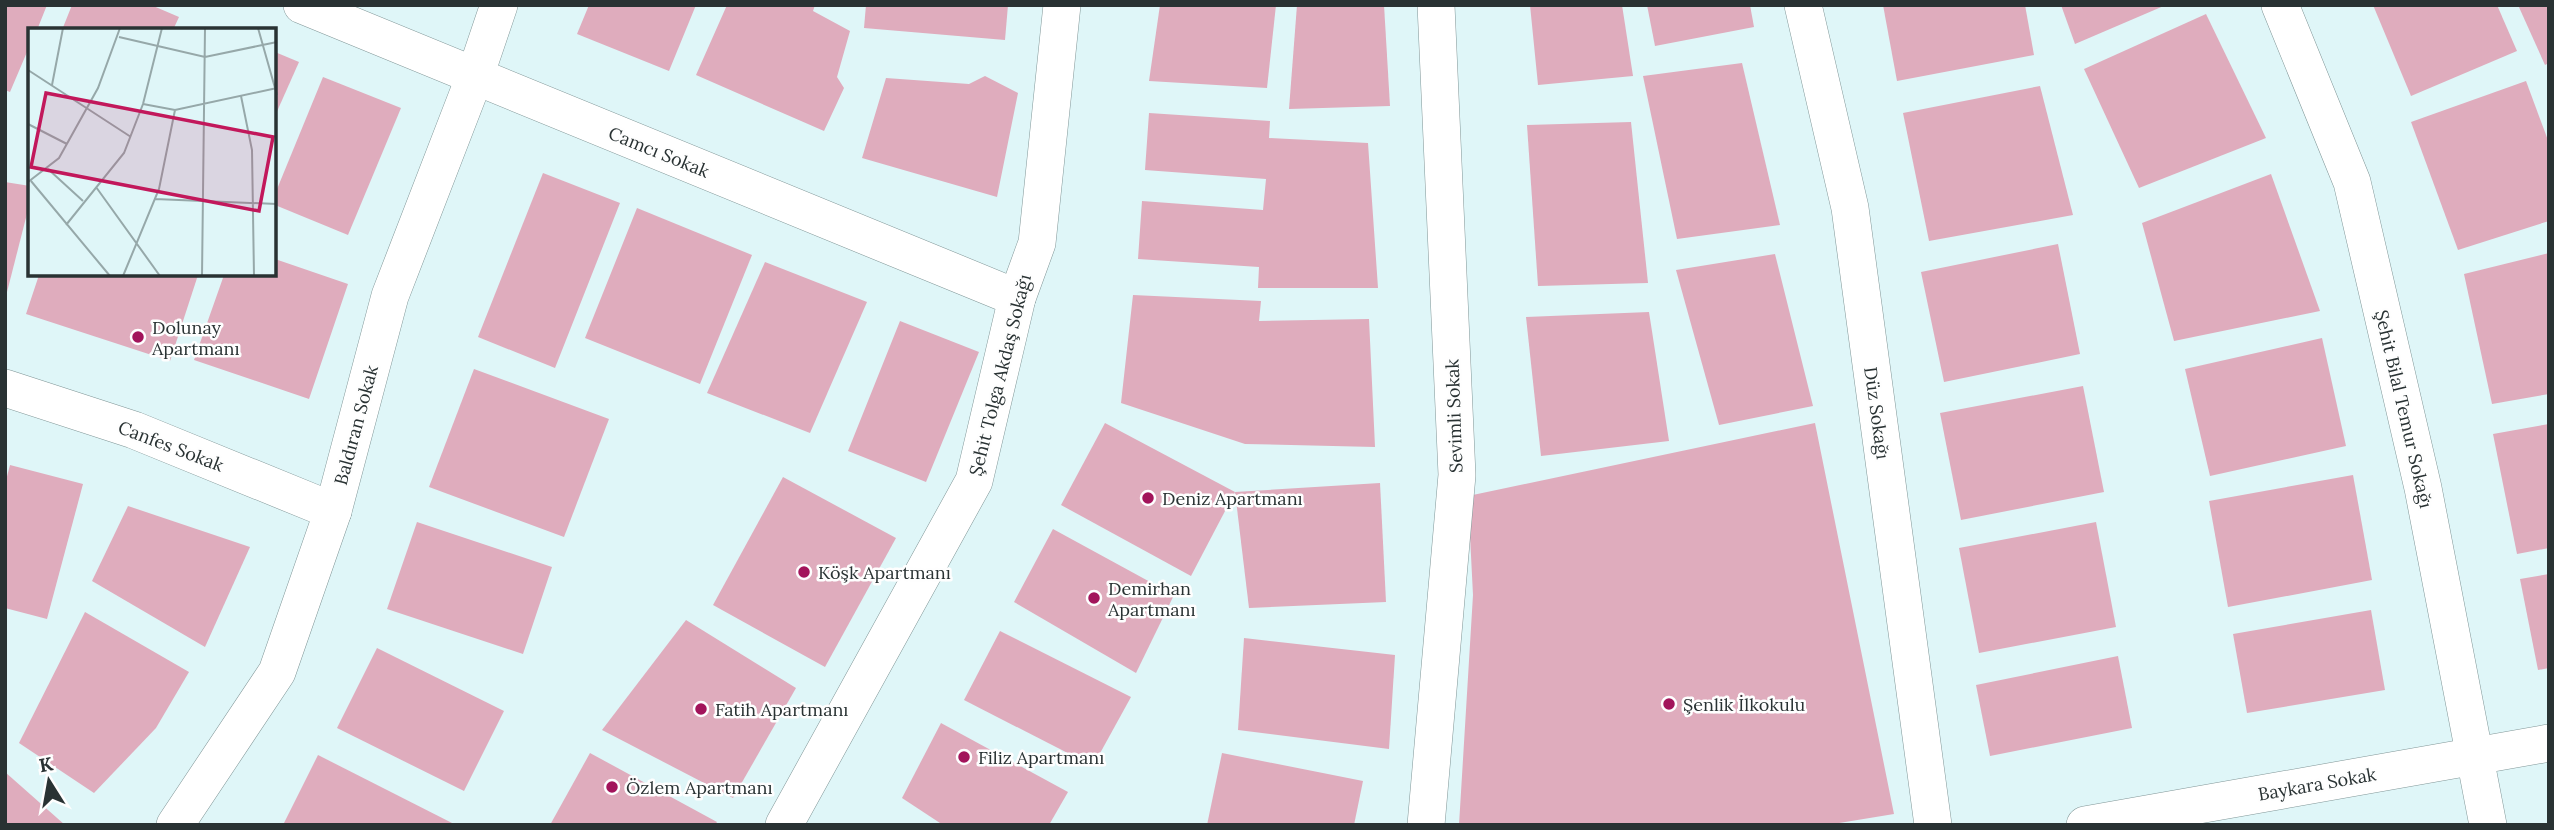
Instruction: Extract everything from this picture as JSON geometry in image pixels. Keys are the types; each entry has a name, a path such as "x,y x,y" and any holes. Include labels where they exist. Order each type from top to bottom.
{"street":[{"name":"Camcı Sokak","path":"302,5 1017,298"},
{"name":"Baldıran Sokak","path":"183,822 277,672 333,511 390,296 475,76 499,5"},
{"name":"Şehit Tolga Akdaş Sokağı","path":"784,825 974,481 1017,298 1037,243 1062,5"},
{"name":"Sevimli Sokak","path":"1426,825 1457,475 1436,5"},
{"name":"Düz Sokağı","path":"1803,5 1850,208 1933,825"},
{"name":"Şehit Bilal Temur Sokağı","path":"2280,5 2352,182 2423,488 2488,825"},
{"name":"Canfes Sokak","path":"5,388 134,430 333,511"},
{"name":"Baykara Sokak","path":"2085,825 2549,743"}],"building":[{"path":"5,5 47,5 38,28 28,28 28,50 10,92 5,90"},
{"path":"72,5 151,5 179,17 174,28 63,28"},
{"path":"589,5 696,5 669,71 577,34"},
{"path":"727,5 815,5 813,11 850,31 837,77 844,88 824,131 696,75"},
{"path":"866,5 1008,5 1005,40 864,28"},
{"path":"1160,5 1276,5 1267,88 1149,81"},
{"path":"1297,5 1384,5 1390,106 1289,109"},
{"path":"1530,5 1622,5 1633,76 1538,85"},
{"path":"1647,5 1750,5 1754,27 1655,46"},
{"path":"1883,5 2025,5 2034,55 1897,81"},
{"path":"2061,5 2166,5 2075,44"},
{"path":"2373,5 2497,5 2517,51 2411,96"},
{"path":"2518,5 2549,5 2549,63 2545,65"},
{"path":"2206,14 2266,138 2139,188 2084,69"},
{"path":"276,52 299,62 276,114"},
{"path":"1742,63 1780,225 1677,239 1643,76"},
{"path":"985,76 1018,93 997,197 862,158 886,78 969,84"},
{"path":"323,77 401,108 348,235 276,205 276,192"},
{"path":"2526,81 2549,143 2549,221 2458,250 2411,122"},
{"path":"2040,86 2073,215 1929,241 1903,113"},
{"path":"1149,113 1270,121 1269,138 1368,143 1378,288 1258,288 1259,267 1138,259 1142,201 1263,210 1266,179 1145,170"},
{"path":"1631,122 1648,283 1538,286 1527,125"},
{"path":"543,173 620,203 555,368 478,337"},
{"path":"2271,174 2320,311 2174,341 2142,223"},
{"path":"5,182 28,186 28,210 6,296"},
{"path":"637,208 752,255 700,384 585,338"},
{"path":"2058,244 2080,354 1944,382 1921,272"},
{"path":"2549,253 2549,394 2492,404 2464,274"},
{"path":"1775,254 1813,406 1719,425 1676,270"},
{"path":"276,259 348,284 309,399 194,360 224,276 276,276"},
{"path":"765,262 867,302 810,433 707,393"},
{"name":"Dolunay Apartmanı","path":"39,276 198,276 170,361 26,314"},
{"path":"1133,295 1261,301 1259,321 1369,319 1375,447 1245,444 1121,403"},
{"path":"1649,312 1669,441 1541,456 1526,317"},
{"path":"900,321 979,352 926,482 848,451"},
{"path":"2322,338 2346,446 2210,476 2185,369"},
{"path":"474,369 609,419 564,537 429,487"},
{"path":"2083,386 2104,492 1961,520 1940,413"},
{"name":"Deniz Apartmanı","path":"1105,423 1235,492 1191,576 1061,505"},
{"name":"Şenlik İlkokulu","path":"1815,423 1894,814 1827,825 1459,825 1473,595 1468,496"},
{"path":"2549,424 2549,548 2517,554 2493,434"},
{"path":"10,465 83,484 47,619 5,608 5,484"},
{"path":"2353,475 2372,580 2228,607 2209,501"},
{"name":"Köşk Apartmanı","path":"783,477 896,538 825,667 713,605"},
{"path":"1380,483 1386,602 1249,608 1235,492"},
{"path":"128,506 250,547 205,647 92,581"},
{"path":"417,522 552,567 523,654 387,609"},
{"path":"2096,522 2116,627 1979,653 1959,548"},
{"name":"Demirhan Apartmanı","path":"1053,529 1174,595 1136,673 1014,602"},
{"path":"2549,574 2549,668 2538,670 2520,579"},
{"path":"2371,610 2385,690 2247,713 2233,634"},
{"path":"85,612 189,672 156,728 94,793 19,743"},
{"name":"Fatih Apartmanı","path":"686,620 796,688 733,798 602,730"},
{"path":"1000,631 1131,697 1093,766 964,700"},
{"path":"1244,638 1395,655 1389,749 1238,730"},
{"path":"377,648 504,711 464,791 337,728"},
{"path":"2118,656 2132,728 1990,756 1976,685"},
{"name":"Filiz Apartmanı","path":"941,723 1068,792 1049,825 943,825 902,798"},
{"name":"Özlem Apartmanı","path":"590,753 717,822 715,825 550,825"},
{"path":"1222,753 1363,781 1354,825 1207,825"},
{"path":"318,755 456,825 283,825"},
{"path":"5,772 65,825 5,825"}],"place":[{"name":"Dolunay Apartmanı","path":"138,337"},
{"name":"Deniz Apartmanı","path":"1148,498"},
{"name":"Köşk Apartmanı","path":"804,572"},
{"name":"Demirhan Apartmanı","path":"1094,598"},
{"name":"Şenlik İlkokulu","path":"1669,704"},
{"name":"Fatih Apartmanı","path":"701,709"},
{"name":"Filiz Apartmanı","path":"964,757"},
{"name":"Özlem Apartmanı","path":"612,787"}]}
